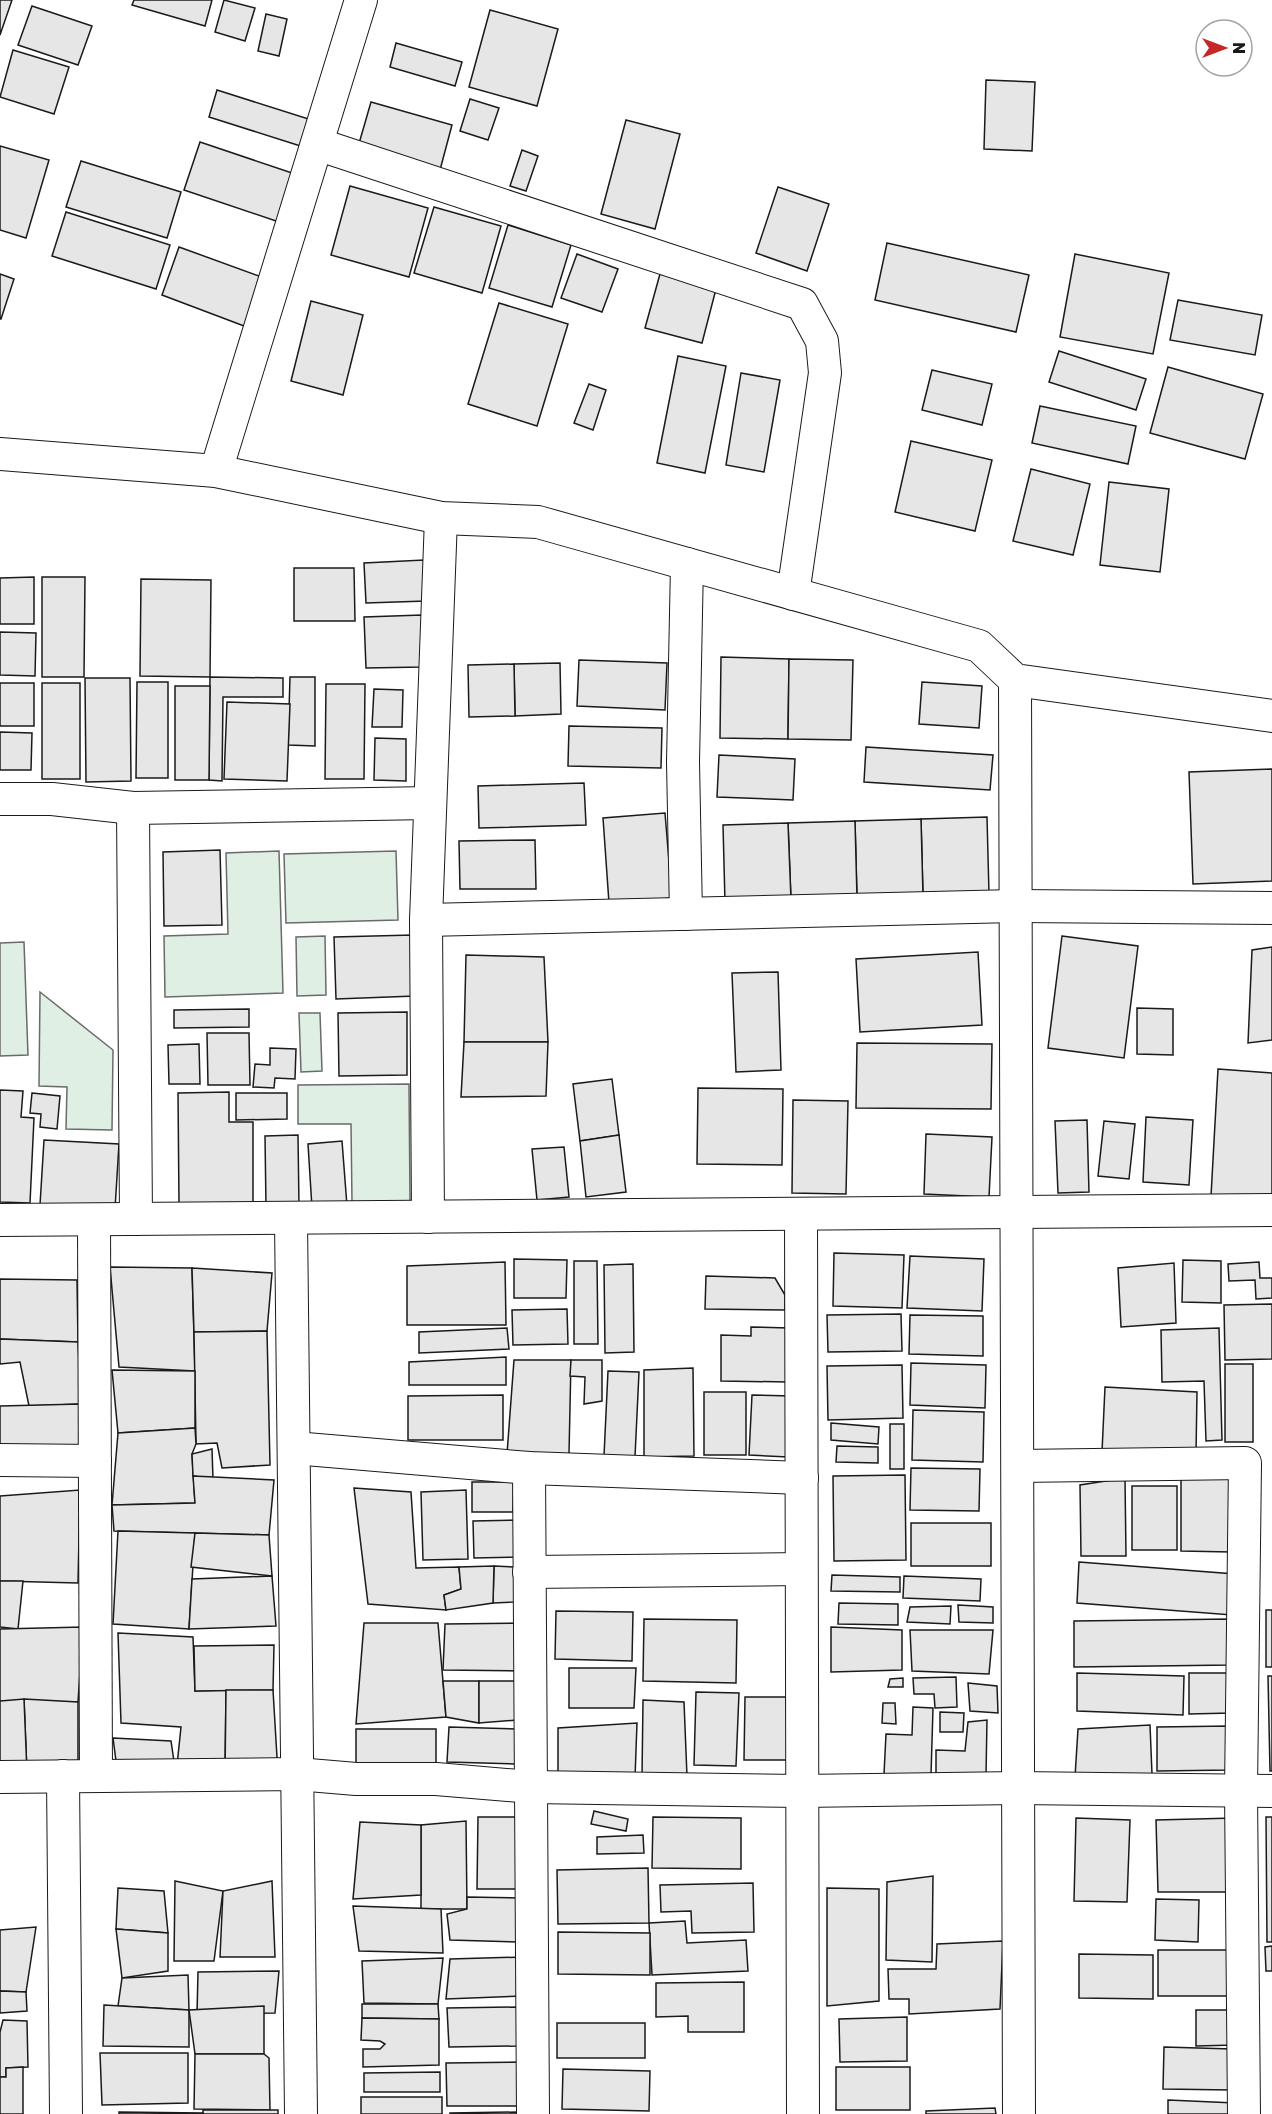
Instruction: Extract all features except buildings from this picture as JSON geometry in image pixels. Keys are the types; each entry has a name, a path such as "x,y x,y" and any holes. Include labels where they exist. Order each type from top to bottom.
{"street":[{"path":"216,471 361,0"},
{"path":"317,144 802,304 822,341 825,373 794,594"},
{"path":"0,454 216,471 441,518 538,522 979,646 1015,680 1272,716"},
{"path":"428,1217 426,920 441,518"},
{"path":"686,914 683,762 687,564"},
{"path":"1015,680 1019,2114"},
{"path":"0,799 52,799 133,808 430,803"},
{"path":"133,808 136,1219"},
{"path":"426,920 1015,906 1272,908"},
{"path":"0,1220 1272,1210"},
{"path":"801,1214 800,1791 803,2114"},
{"path":"291,1218 301,2114"},
{"path":"94,1220 96,1776"},
{"path":"294,1448 529,1468 802,1478"},
{"path":"0,1460 95,1461"},
{"path":"1018,1466 1259,1463 1241,1791 1244,2114"},
{"path":"529,1468 533,2114"},
{"path":"529,1572 801,1569"},
{"path":"0,1777 297,1774 356,1779 436,1779 531,1786 800,1791 1018,1788 1272,1791"},
{"path":"63,1776 66,2114"}],"green space":[{"path":"279,851 283,993 165,997 164,936 228,934 226,853"},
{"path":"396,851 398,920 286,923 284,854"},
{"path":"325,936 326,995 297,996 296,937"},
{"path":"24,942 28,1055 0,1056 0,943"},
{"path":"40,992 113,1050 112,1130 66,1129 67,1087 39,1086"},
{"path":"299,1013 320,1013 322,1071 301,1072"},
{"path":"409,1084 410,1201 352,1202 351,1124 298,1124 298,1085"}]}
